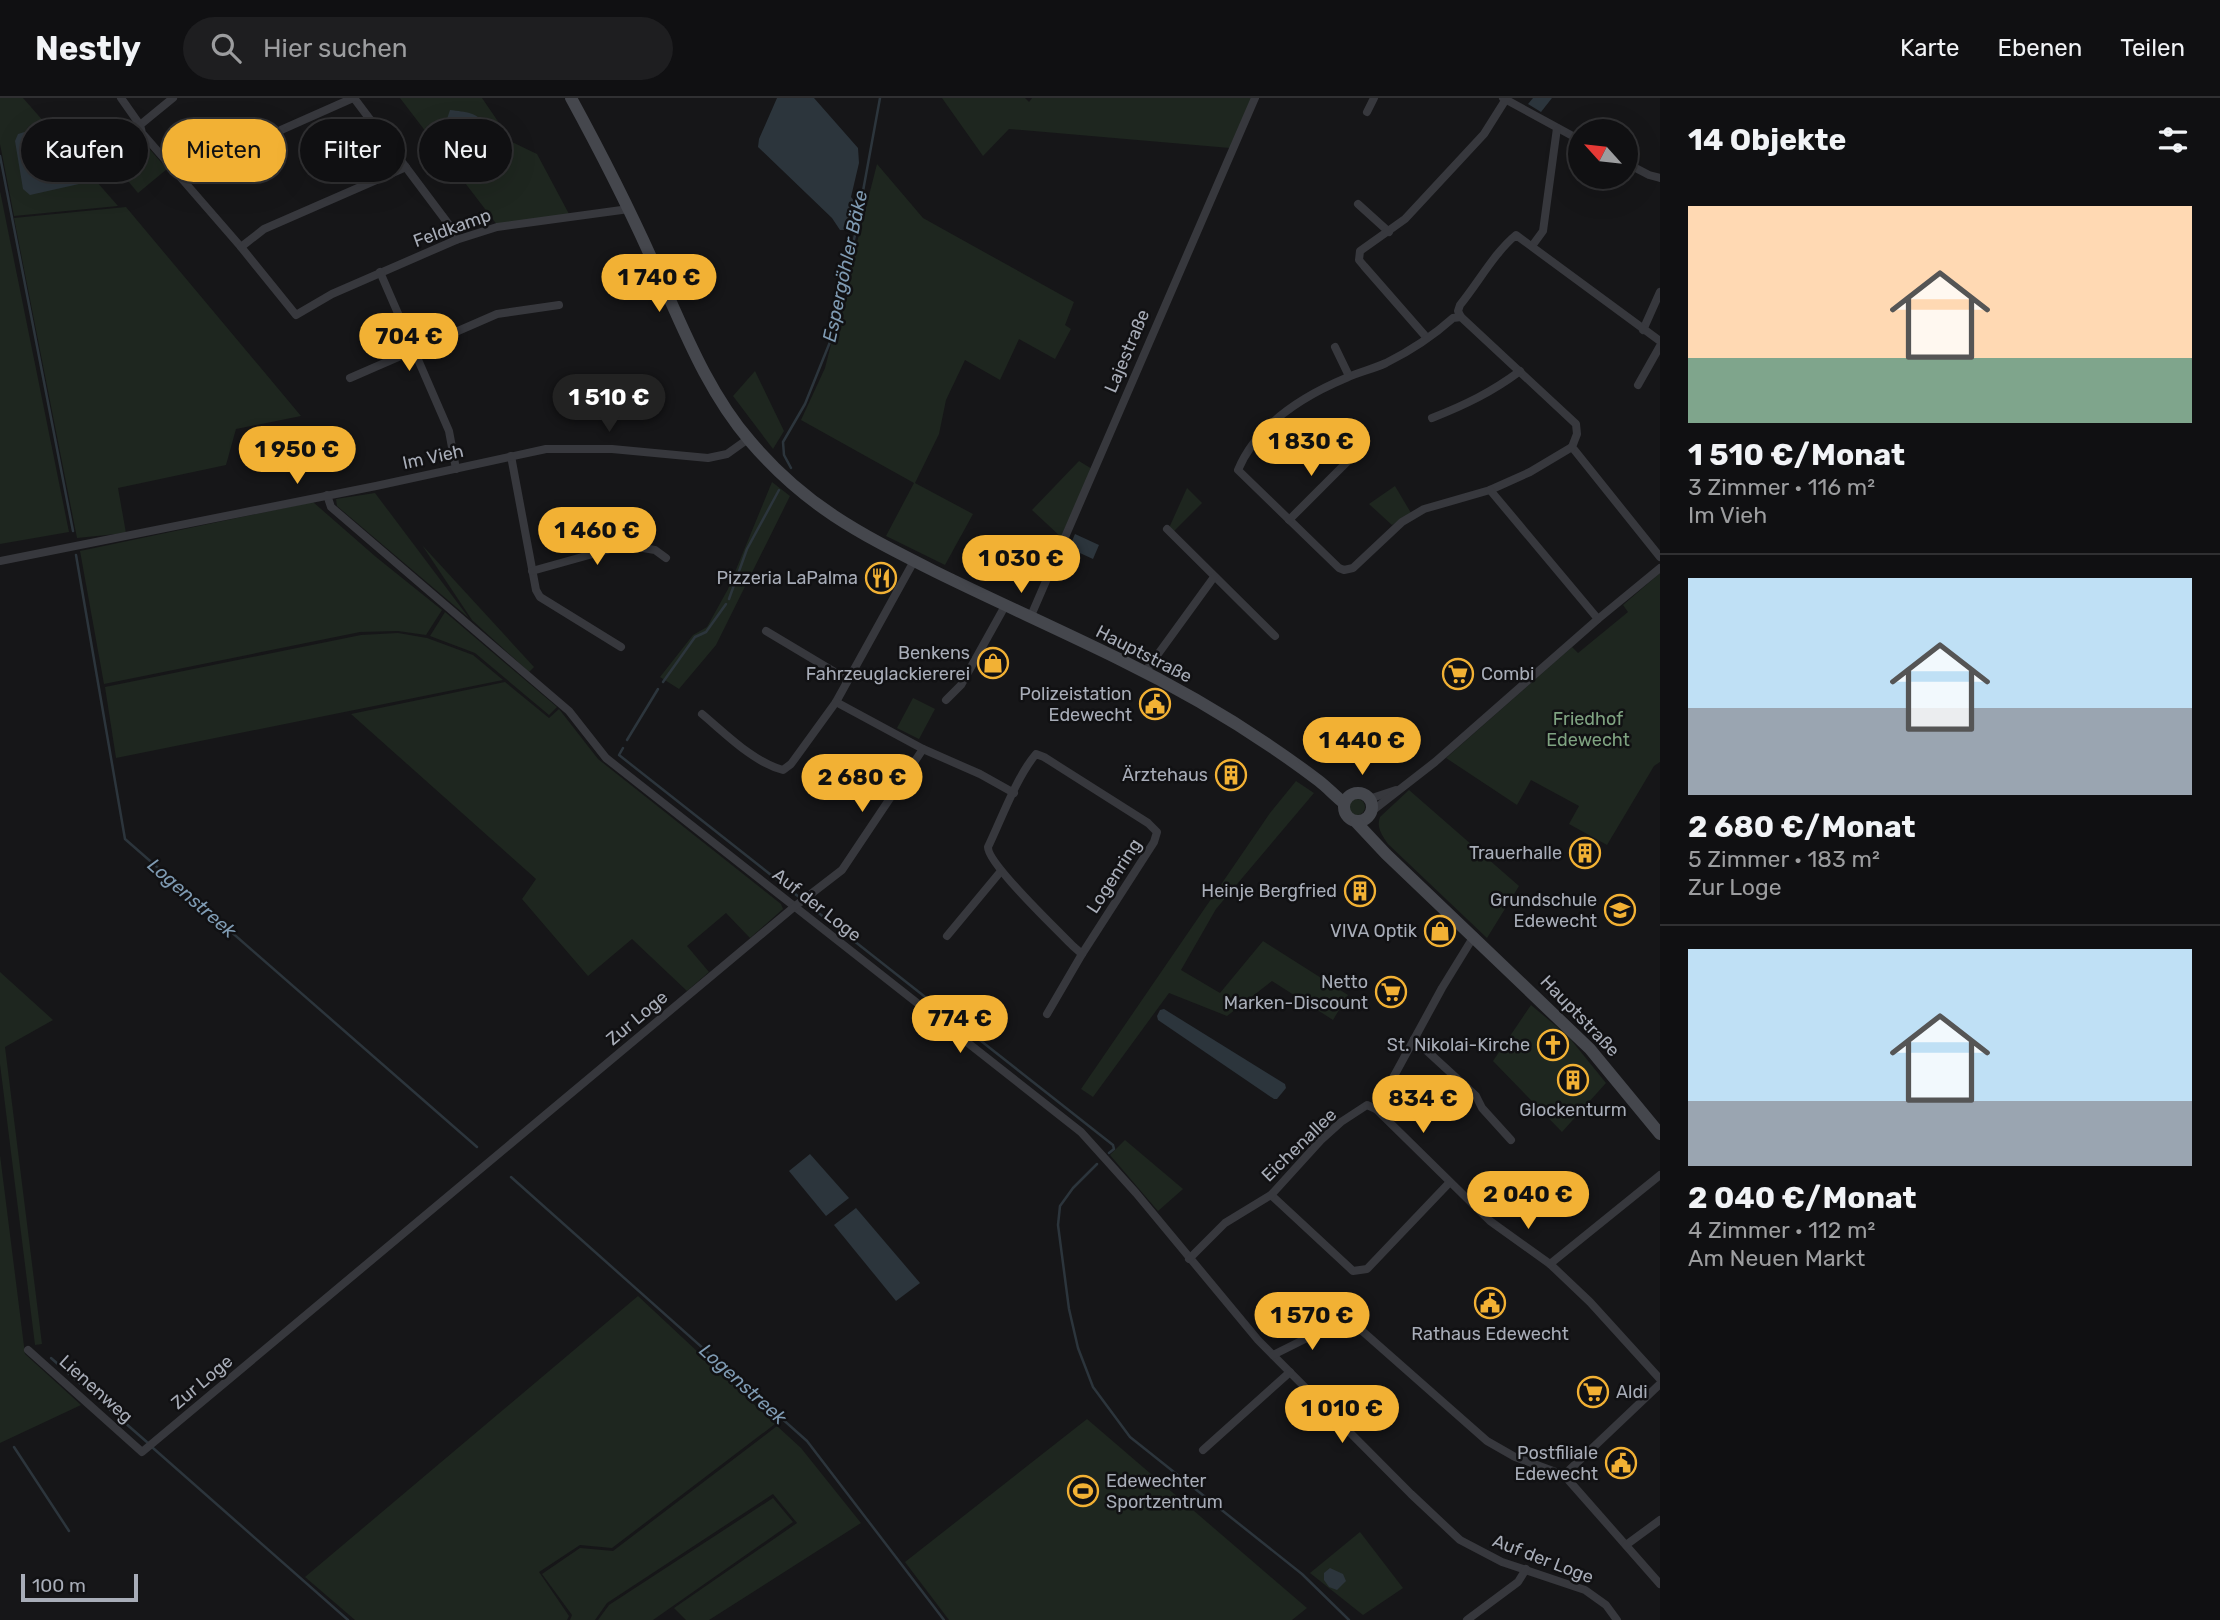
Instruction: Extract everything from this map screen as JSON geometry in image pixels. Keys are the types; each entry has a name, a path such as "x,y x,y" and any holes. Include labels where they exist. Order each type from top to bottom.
{"main road":[{"name":"Hauptstraße","path":"571,98 608,166 704,370 748,439 789,482 856,532 1144,672 1227,719 1346,799"},
{"name":"Hauptstraße","path":"1346,799 1362,793 1377,843 1590,1049 1660,1133"},
{"name":"Hauptstraße","path":"1346,799 1346,816 1366,812"}],"street":[{"path":"121,98 136,119"},
{"path":"147,119 173,98"},
{"path":"286,128 354,98 453,230 456,240"},
{"name":"Lajestraße","path":"1030,618 1255,98"},
{"path":"1367,111 1374,98"},
{"path":"1427,338 1359,260 1360,251 1405,219 1478,141 1504,99 1568,134"},
{"path":"1532,246 1543,231 1557,128"},
{"path":"148,140 241,247 264,229 406,167"},
{"path":"1638,169 1660,178"},
{"path":"1358,204 1389,232"},
{"name":"Feldkamp","path":"241,247 296,315 332,294 456,240 497,227 629,209"},
{"path":"1461,317 1453,318 1427,338 1384,364 1318,390 1290,408 1259,436 1241,461 1238,470 1242,476 1339,568 1353,568 1402,522 1424,509 1490,490 1530,472 1576,442 1576,425 1461,317 1458,311 1460,304 1503,245 1516,235 1660,341"},
{"path":"380,272 449,431 456,469"},
{"path":"1643,330 1660,292"},
{"path":"350,378 497,314 559,305"},
{"path":"1638,385 1660,346"},
{"path":"1335,347 1349,376"},
{"path":"1432,418 1473,402 1520,371"},
{"name":"Im Vieh","path":"0,561 546,449 633,450 708,458 727,454 748,439"},
{"path":"1572,447 1660,557"},
{"path":"511,456 532,571 540,597 621,647"},
{"path":"1289,520 1353,456"},
{"path":"1490,490 1598,619"},
{"name":"Auf der Loge","path":"327,495 331,507 569,711 606,758 1081,1132 1273,1356 1460,1540 1490,1557 1585,1590 1606,1605 1617,1620"},
{"path":"1167,529 1275,636"},
{"path":"532,571 625,545 655,550 666,558"},
{"path":"702,714 771,767 783,770 791,764 836,702 914,561"},
{"path":"1366,812 1404,787 1660,568"},
{"path":"1144,672 1214,577"},
{"path":"946,699 961,685 1005,606"},
{"path":"766,631 848,680"},
{"path":"836,702 923,749 980,774 1014,793"},
{"name":"Zur Loge","path":"142,1452 794,907 842,870 923,749"},
{"name":"Logenring","path":"1047,1014 1154,842 1157,832 1148,823 1036,754 1014,793 988,847 988,853 1001,871 1082,954"},
{"path":"947,936 1001,871"},
{"path":"1474,936 1376,1109 1490,1221 1550,1264 1590,1302 1660,1381 1564,1475"},
{"path":"1414,1039 1476,1096 1482,1108 1511,1140"},
{"name":"Eichenallee","path":"1189,1259 1225,1223 1271,1195 1341,1122 1367,1105 1376,1109"},
{"path":"1550,1264 1660,1175"},
{"path":"1271,1195 1353,1271 1358,1272 1367,1269 1449,1182"},
{"path":"1273,1356 1337,1322 1352,1322 1487,1441 1515,1457 1564,1475 1660,1584"},
{"name":"Lienenweg","path":"28,1350 142,1452"},
{"path":"1203,1450 1290,1372"},
{"path":"1626,1545 1660,1520"},
{"path":"1467,1620 1517,1582 1526,1569"}],"green space":[{"path":"0,98 23,98 41,119 21,119 21,182 97,182 118,206 14,216 0,144"},
{"path":"400,98 482,98 496,119 419,119 419,123"},
{"path":"942,98 1025,98 1029,102 1032,98 1253,98 1230,148 1009,129 983,156"},
{"path":"512,142 537,154 569,214 498,226 464,182 512,182"},
{"path":"148,147 162,163 162,173 138,193 129,182 148,182"},
{"path":"877,164 923,218 1074,302 1065,325 1071,329 1055,359 1019,339 1000,380 965,360 946,400 939,434 915,483 973,514 945,565 886,536 914,483 801,420 825,368"},
{"path":"0,191 69,532 0,544"},
{"path":"126,207 301,416 236,429 226,465 118,488 126,533 77,538 14,218"},
{"path":"755,371 784,431 773,449 733,396"},
{"path":"1079,461 1092,469 1061,537 1032,510"},
{"path":"772,482 790,496 716,645 679,689 660,677 693,635 707,627 728,589"},
{"path":"1395,486 1411,513 1392,525 1369,504"},
{"path":"1187,488 1202,503 1173,532 1169,528"},
{"path":"375,493 469,618 337,506 336,499"},
{"path":"313,502 442,610 426,635 398,631 360,632 104,684 80,551"},
{"path":"422,545 534,667 529,672 472,620"},
{"name":"Friedhof Edewecht","path":"1660,573 1660,762 1654,766 1607,845 1569,824 1579,806 1531,780 1517,805 1446,758 1572,647 1578,653 1628,612 1623,605"},
{"path":"445,612 557,707 549,715 475,653 430,636"},
{"path":"398,633 427,638 473,655 503,680 116,758 105,687 361,635"},
{"path":"505,682 549,718 559,709 598,759 781,904 783,909 750,938 726,913 687,946 709,972 687,991 632,939 588,976 522,899 536,879 351,714"},
{"path":"913,698 935,709 919,739 897,728"},
{"path":"1296,781 1314,793 1216,909 1181,970 1220,993 1263,941 1348,995 1333,1020 1272,981 1227,1016 1169,993 1093,1097 1081,1089 1270,813"},
{"path":"1409,790 1519,886 1487,938 1388,844 1382,834 1379,828 1380,817"},
{"path":"1357,799 1363,801 1363,813 1357,815 1351,813 1349,807 1351,801"},
{"path":"0,972 53,1020 5,1047 42,1344 35,1345 0,1064"},
{"path":"1531,1005 1568,1036 1606,1083 1562,1132 1493,1061"},
{"path":"1125,1140 1183,1189 1158,1211 1110,1155"},
{"path":"0,1155 25,1354 81,1405 0,1443"},
{"path":"638,1296 775,1424 612,1548 580,1545 539,1572 569,1616 567,1620 355,1620 305,1577"},
{"name":"Edewechter Sportzentrum","path":"1087,1419 1307,1608 1292,1620 949,1620 905,1562"},
{"path":"777,1426 801,1448 861,1523 709,1620 686,1620 674,1608 797,1523 773,1494 607,1603 595,1620 570,1620 572,1615 542,1574 580,1548 613,1551"},
{"path":"773,1498 793,1522 653,1620 598,1620 609,1605"},
{"path":"1360,1532 1403,1588 1363,1615 1310,1573"}],"shaded area":[{"path":"777,98 814,98 858,148 859,163 851,197 857,205 853,230 840,230 832,218 758,147"},
{"path":"1533,98 1552,98 1541,112 1528,104"},
{"path":"450,110 471,114 480,119 447,119"},
{"path":"21,133 21,177 15,141"},
{"path":"22,182 79,184 30,195 23,189"},
{"path":"1075,534 1099,545 1093,559 1069,548"},
{"path":"1164,1009 1285,1084 1286,1088 1274,1099 1158,1020 1160,1010"},
{"path":"810,1154 849,1198 826,1216 789,1171"},
{"path":"856,1208 920,1283 896,1301 834,1225"},
{"path":"1330,1568 1343,1574 1346,1581 1337,1590 1329,1587 1324,1580 1324,1573"}],"waterway":[{"name":"Espergöhler Bäke","path":"791,468 784,455 783,442 805,404 832,337 855,235 880,98"},
{"path":"0,156 73,531"},
{"name":"Espergöhler Bäke","path":"729,599 747,549 779,490"},
{"name":"Logenstreek","path":"76,555 125,839 477,1147"},
{"name":"Espergöhler Bäke","path":"663,682 695,637 706,632 726,604"},
{"name":"Espergöhler Bäke","path":"627,740 658,689"},
{"path":"623,748 619,755 799,897"},
{"path":"811,907 1113,1145 1114,1149 1109,1153"},
{"path":"1097,1164 1073,1188 1060,1206 1058,1225 1069,1309 1078,1348 1093,1387 1130,1437 1302,1574 1349,1620"},
{"name":"Logenstreek","path":"511,1177 807,1441 944,1620"},
{"path":"51,1358 148,1443"},
{"path":"14,1447 69,1531"},
{"path":"153,1448 348,1620"}],"place":[{"name":"Pizzeria LaPalma","path":"881,578"},
{"name":"Benkens Fahrzeuglackiererei","path":"993,663"},
{"name":"Combi","path":"1458,674"},
{"name":"Polizeistation Edewecht","path":"1155,704"},
{"name":"Ärztehaus","path":"1231,775"},
{"name":"Trauerhalle","path":"1585,853"},
{"name":"Heinje Bergfried","path":"1360,891"},
{"name":"Grundschule Edewecht","path":"1620,910"},
{"name":"VIVA Optik","path":"1440,931"},
{"name":"Netto Marken-Discount","path":"1391,992"},
{"name":"St. Nikolai-Kirche","path":"1553,1045"},
{"name":"Glockenturm","path":"1573,1080"},
{"name":"Rathaus Edewecht","path":"1490,1303"},
{"name":"Aldi","path":"1593,1392"},
{"name":"Postfiliale Edewecht","path":"1621,1463"},
{"name":"Edewechter Sportzentrum","path":"1083,1491"}]}
